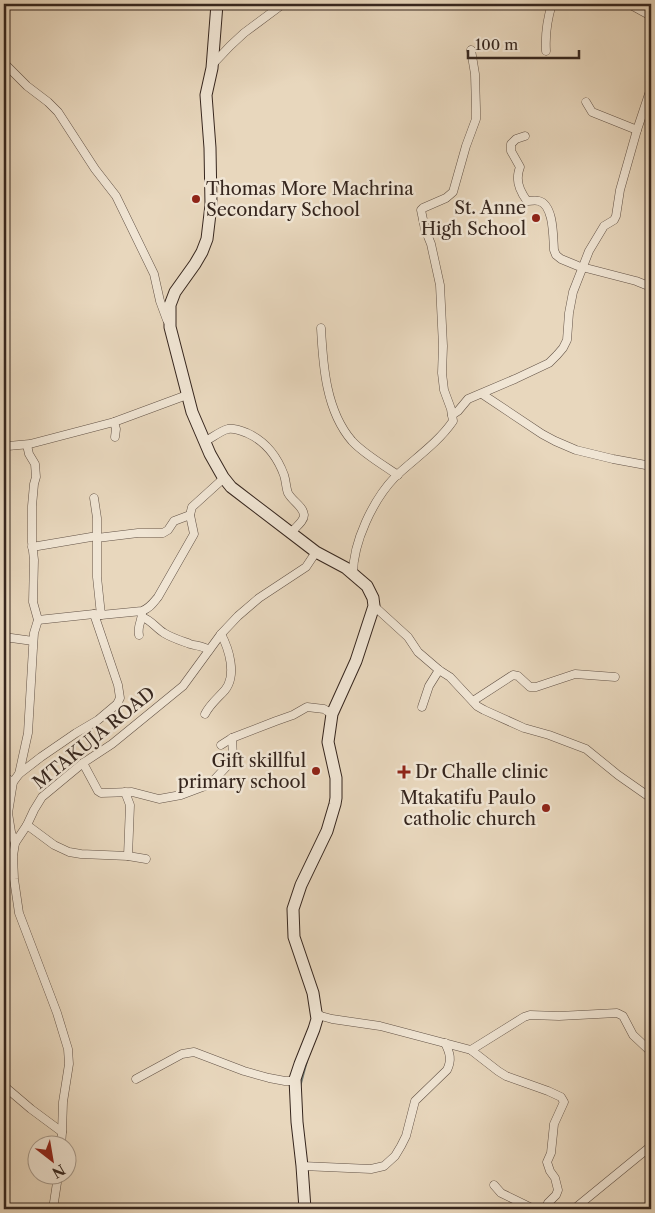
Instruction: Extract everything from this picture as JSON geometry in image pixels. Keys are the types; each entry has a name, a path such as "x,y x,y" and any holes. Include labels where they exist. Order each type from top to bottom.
{"street":[{"path":"170,327 170,305 175,292 195,264 207,239 211,205 210,148 206,96 212,65 217,4"},
{"path":"212,65 244,33 284,4"},
{"path":"546,52 547,21 552,4"},
{"path":"629,4 651,16"},
{"path":"353,574 356,549 367,518 386,488 453,421 444,390 442,374 444,346 440,286 431,244 424,229 421,210 446,198 453,192 476,119 475,74 471,50"},
{"path":"4,63 27,86 58,112 95,170 116,196 154,274 192,412 204,442 224,478 231,487 291,534 316,552 346,568 367,586 373,598 374,606 369,616 356,662 332,714 328,742 336,778 336,798 327,831 292,909 294,937 313,993 317,1019 295,1079 305,1209"},
{"path":"452,415 468,399 538,369 558,355 563,348 566,340 573,292 596,238 604,226 614,220 616,216 620,190 651,88"},
{"path":"586,102 592,112 637,130"},
{"path":"525,136 516,139 510,147 520,167 518,175 522,194 527,201 539,201 547,206 550,213 556,255 583,268 651,286"},
{"path":"321,328 330,398 341,425 352,442 398,475"},
{"path":"482,394 542,434 576,450 651,466"},
{"path":"4,445 27,445 114,422 187,395"},
{"path":"114,422 116,429 115,437"},
{"path":"204,442 229,429 241,430 268,447 284,475 289,495 304,514 291,534"},
{"path":"19,774 28,733 33,641 38,620 34,602 34,560 32,547 32,506 36,477 35,464 29,454 27,445"},
{"path":"139,635 138,629 142,614 158,597 194,534 190,515 192,507 224,478"},
{"path":"62,1136 63,1102 69,1064 68,1048 57,1012 19,913 14,879 13,856 15,843 8,813 14,782 19,774 40,756 98,720 117,704 120,698 118,684 98,614 97,518 94,498"},
{"path":"32,547 97,537 138,533 163,533 168,530 174,521 190,515"},
{"name":"MTAKUJA ROAD","path":"15,843 42,797 83,763 112,744 183,686 221,634 238,616 259,598 306,567 316,552"},
{"path":"374,606 408,637 418,652 438,670 450,677 478,706 515,724 586,749 618,775 648,796 651,796"},
{"path":"38,620 98,614 142,614 162,632 209,650"},
{"path":"205,714 230,683 230,656 221,634"},
{"path":"4,637 33,641"},
{"path":"422,707 429,686 438,670"},
{"path":"473,701 513,675 518,676 530,687 536,687 575,674 615,677"},
{"path":"221,745 232,738 293,716 307,707 324,709 332,714"},
{"path":"83,763 98,791 104,793 136,793 160,799 181,795 209,784 214,780 233,757 232,738"},
{"path":"4,777 14,782"},
{"path":"125,792 130,810 128,856"},
{"path":"27,825 54,845 69,852 146,859"},
{"path":"316,1013 332,1019 380,1026 471,1050 506,1076 559,1096 563,1100 564,1105 554,1124 551,1153 547,1162 550,1171 556,1178 558,1190 545,1209"},
{"path":"471,1050 524,1017 617,1013 623,1016 633,1036 649,1050 651,1060"},
{"path":"302,1166 371,1169 384,1166 389,1162 398,1152 406,1136 415,1101 450,1065 450,1054 445,1043"},
{"path":"136,1079 182,1054 194,1052 244,1071 269,1078 285,1081 295,1079"},
{"path":"4,1086 62,1132"},
{"path":"574,1209 651,1146"},
{"path":"53,1209 56,1186"},
{"path":"494,1186 501,1193 534,1209"}],"waterway":[{"path":"300,1086 307,1060"}],"place":[{"name":"Thomas More Machrina Secondary School","path":"196,199"},
{"name":"St. Anne High School","path":"536,218"},
{"name":"Gift skillful primary school","path":"316,771"},
{"name":"Dr Challe clinic","path":"404,772"},
{"name":"Mtakatifu Paulo catholic church","path":"546,808"}]}
